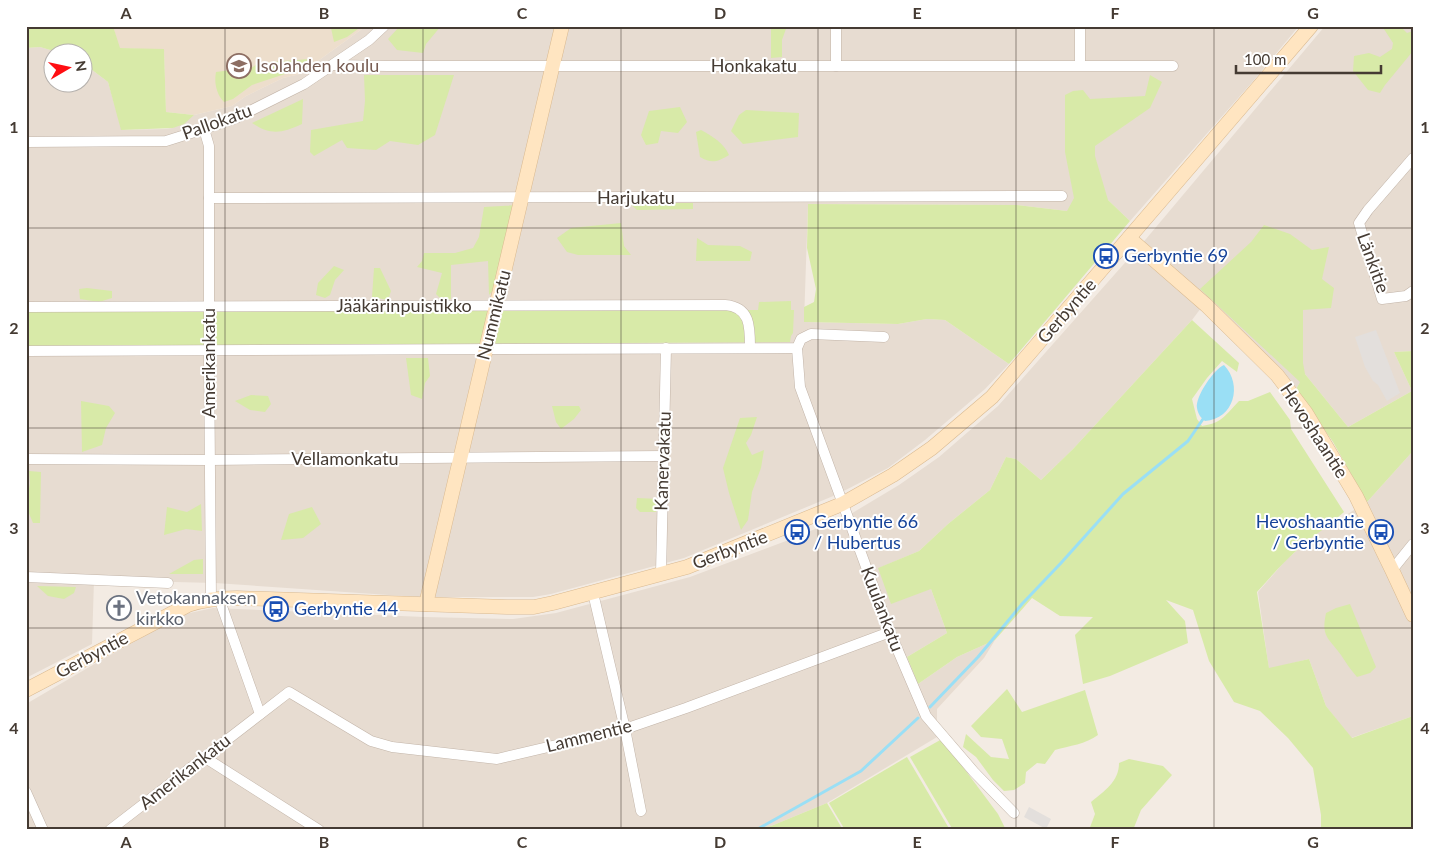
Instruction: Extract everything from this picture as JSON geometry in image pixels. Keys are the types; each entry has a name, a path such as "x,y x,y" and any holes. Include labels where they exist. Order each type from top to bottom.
{"main road":[{"name":"Nummikatu","path":"426,604 562,26"},
{"name":"Gerbyntie","path":"26,690 188,605 215,598 513,608 534,607 593,593 704,561 842,504 893,475 932,448 992,398 1310,26"},
{"name":"Hevoshaantie","path":"1129,238 1206,304 1282,382 1306,413 1356,496 1413,615"}],"street":[{"name":"Pallokatu","path":"26,142 166,141 204,129 236,118 304,84 369,40 384,26"},
{"path":"836,26 836,66"},
{"path":"1080,26 1080,65"},
{"name":"Honkakatu","path":"334,65 1173,66"},
{"name":"Amerikankatu","path":"204,129 209,146 210,460 215,598 228,623 260,714"},
{"name":"Länkitie","path":"1413,158 1359,223 1382,299 1406,296 1413,291"},
{"name":"Harjukatu","path":"209,198 1062,196"},
{"name":"Jääkärinpuistikko","path":"26,307 735,305 742,310 748,320 750,347"},
{"path":"26,350 797,348 801,339 812,334 884,337"},
{"name":"Kanervakatu","path":"661,574 666,348"},
{"name":"Kuulankatu","path":"797,348 800,387 890,632 926,716 974,772 1014,813"},
{"name":"Vellamonkatu","path":"26,459 210,460 664,456"},
{"path":"1392,570 1413,544"},
{"path":"26,578 168,583"},
{"path":"593,593 625,729 641,811"},
{"name":"Lammentie","path":"289,692 371,742 392,747 498,759 625,729 890,632"},
{"name":"Amerikankatu","path":"110,830 289,692"},
{"path":"204,757 319,830"},
{"path":"26,792 43,830"}],"shaded area":[{"name":"Isolahden koulu","path":"113,26 366,26 300,74 283,78 246,96 232,106 194,115 166,112 164,50 119,48"},
{"path":"366,26 1299,26 1130,221 1108,200 1067,211 1017,205 808,204 804,322 898,324 927,319 945,320 1009,364 985,389 925,440 888,468 838,494 684,558 551,594 533,597 418,597 215,583 94,580 92,644 26,678 26,48 42,48 42,92 92,92 92,70 108,82 122,130 173,128 194,115 232,106 246,96 283,78 300,74"},
{"path":"1325,26 1413,26 1413,351 1394,352 1412,391 1348,427 1305,374 1296,389 1263,353 1207,300 1192,320 1073,449 1041,480 1016,459 1006,457 990,490 948,524 919,551 879,568 931,589 947,633 907,657 918,684 957,657 995,640 984,658 937,709 937,737 827,803 771,826 749,830 26,830 26,704 185,614 213,608 513,619 556,613 690,577 849,515 899,485 939,457 998,406 1146,239"},
{"path":"1376,330 1400,393 1387,401 1365,367 1355,337"},
{"path":"1413,451 1413,716 1351,738 1326,706 1309,659 1269,669 1258,592 1286,560 1317,533 1367,502"},
{"path":"1029,807 1051,819 1046,829 1024,817"}],"green space":[{"path":"26,26 113,26 120,48 164,49 166,112 194,115 184,124 173,128 121,130 108,82 92,70 92,42 42,42 42,48 26,48"},
{"path":"362,26 347,37 334,42 331,28"},
{"path":"400,26 441,26 426,44 423,53 397,50 388,39"},
{"path":"771,26 787,26 782,40 782,57 771,58"},
{"path":"1382,26 1400,26 1407,33 1413,31 1413,51 1380,93 1368,90 1353,71 1354,56 1369,53 1380,57 1392,49 1393,43"},
{"path":"309,59 294,71 252,85 233,99 224,102 217,92 216,72 253,67 258,63"},
{"path":"364,75 454,75 435,135 418,145 390,141 376,150 347,148 342,140 314,156 310,152 311,130 363,121 365,101"},
{"path":"1150,75 1162,82 1150,108 1095,146 1095,156 1108,200 1130,221 1009,364 945,320 927,319 898,324 804,322 804,307 814,302 816,289 807,248 808,204 1017,205 1067,211 1074,198 1065,152 1065,95 1073,91 1083,90 1090,99 1145,96"},
{"path":"303,99 302,124 277,132 265,130 252,123"},
{"path":"680,107 687,122 678,133 661,131 658,143 646,145 641,135 649,111"},
{"path":"746,110 799,113 798,137 743,144 731,131 739,115"},
{"path":"701,130 721,143 729,155 714,161 708,161 700,157 696,132"},
{"path":"629,203 693,203 693,209 637,210"},
{"path":"516,205 496,287 489,295 488,261 451,265 451,299 442,300 436,294 442,273 417,267 422,261 424,253 455,253 473,248 479,237 484,207"},
{"path":"621,223 624,246 631,255 578,255 567,252 557,238 571,228"},
{"path":"1264,225 1290,234 1312,250 1329,247 1322,279 1334,288 1331,308 1303,310 1303,363 1305,374 1348,427 1412,391 1394,352 1413,351 1413,451 1367,502 1333,442 1296,389 1300,382 1200,289 1251,242"},
{"path":"697,238 708,245 740,246 752,252 750,261 696,261"},
{"path":"334,266 344,270 335,280 330,295 325,298 316,295 318,283"},
{"path":"374,268 380,268 391,291 388,300 372,297"},
{"path":"79,289 112,291 112,298 99,302 80,299"},
{"path":"791,301 791,310 794,310 793,333 790,342 26,346 26,312 758,310 759,302"},
{"path":"1192,320 1239,363 1237,372 1222,361 1192,399 1197,419 1202,426 1220,420 1239,401 1248,401 1270,392 1290,420 1291,429 1344,512 1336,521 1324,528 1294,554 1257,592 1269,668 1309,659 1326,706 1352,738 1413,716 1413,830 1321,830 1321,815 1313,768 1288,738 1260,711 1234,702 1209,661 1193,610 1166,600 1185,621 1188,643 1110,676 1083,684 1075,635 1093,617 1060,616 1032,598 995,640 957,657 918,684 907,657 947,633 931,589 891,604 878,568 919,551 948,524 990,490 1006,457 1016,459 1041,480 1073,449"},
{"path":"406,358 428,358 430,376 425,383 422,399 411,395"},
{"path":"251,395 268,396 271,404 265,412 250,410 235,401"},
{"path":"81,401 109,406 115,413 106,428 102,445 82,452"},
{"path":"552,406 579,406 581,410 574,419 561,429 556,422"},
{"path":"757,417 746,443 752,455 764,450 761,468 752,492 748,520 741,530 723,468 740,418"},
{"path":"29,471 41,472 40,523 33,523 26,506 30,483"},
{"path":"637,498 659,499 656,512 640,512 636,508"},
{"path":"201,504 202,531 186,529 164,535 167,507 187,512"},
{"path":"312,507 321,524 303,538 281,540 289,514"},
{"path":"203,559 203,574 169,574 194,560"},
{"path":"37,586 76,587 74,593 64,599 48,596"},
{"path":"1350,604 1376,667 1370,673 1357,677 1329,640 1324,627 1326,613"},
{"path":"1007,689 1022,712 1085,690 1098,735 1083,743 1055,750 1045,764 1037,763 1026,772 1025,783 1014,790 1004,791 976,757 963,747 966,734 991,757 1009,759 1002,739 981,737 971,726"},
{"path":"942,739 998,814 1006,830 953,830 910,757"},
{"path":"907,757 950,830 845,830 829,803"},
{"path":"1129,759 1163,766 1172,775 1141,810 1133,830 1089,830 1095,814 1091,802 1114,781 1119,763"},
{"path":"827,803 843,830 749,830 771,826"}],"water":[{"path":"1224,365 1230,373 1233,382 1232,400 1229,408 1223,414 1215,419 1205,421 1197,410 1199,397 1211,377"}],"waterway":[{"path":"930,707 978,657 1022,604 1123,494 1188,441 1203,419"},
{"path":"756,830 861,771 918,718"}],"place":[{"name":"Isolahden koulu","path":"239,66"},
{"name":"Gerbyntie 69","path":"1106,256"},
{"name":"Gerbyntie 66 / Hubertus","path":"797,532"},
{"name":"Hevoshaantie / Gerbyntie","path":"1381,532"},
{"name":"Vetokannaksen kirkko","path":"119,608"},
{"name":"Gerbyntie 44","path":"276,609"}]}
